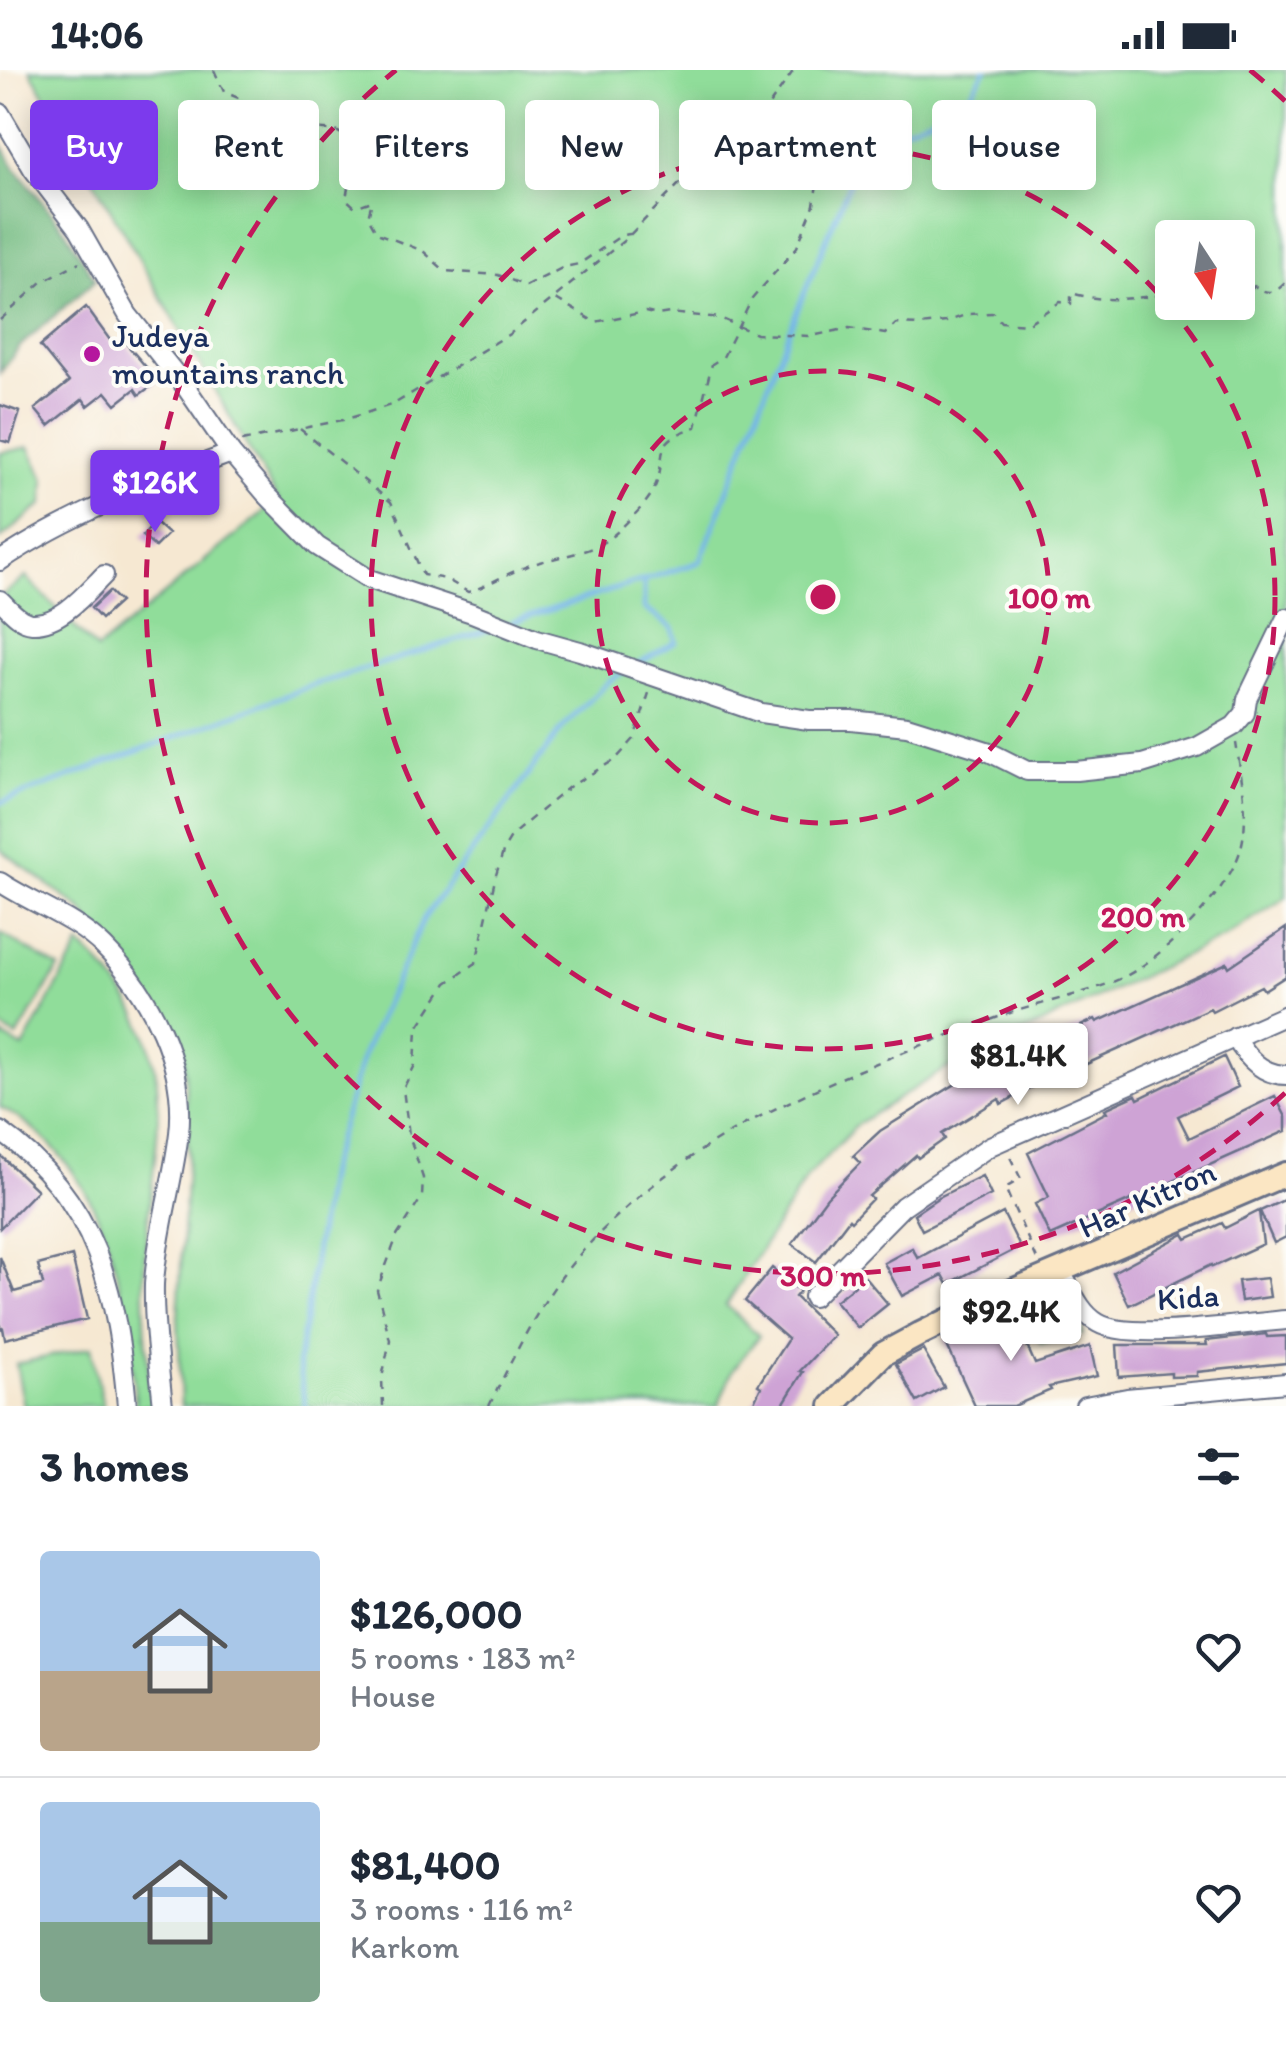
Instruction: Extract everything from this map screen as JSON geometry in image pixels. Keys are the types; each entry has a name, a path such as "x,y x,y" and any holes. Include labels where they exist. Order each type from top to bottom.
{"street":[{"path":"0,113 33,169 93,254 128,316 174,372 231,453 318,546 369,579 761,714 907,726 987,751 1027,771 1142,764 1197,747 1234,726 1246,713 1247,699 1286,618"},
{"path":"0,561 82,515 231,453"},
{"path":"0,600 19,618 32,623 47,620 76,603 104,575"},
{"path":"0,882 66,918 101,944 136,985 166,1045 177,1079 180,1128 154,1286 163,1406"},
{"path":"813,1296 902,1206 956,1168 1002,1141 1286,1014"},
{"path":"1235,1037 1260,1067 1275,1075 1286,1074"},
{"path":"0,1132 65,1192 84,1222 114,1307 127,1406"},
{"name":"Har Kitron","path":"832,1406 883,1354 977,1306 1286,1174"},
{"name":"Kida","path":"1054,1276 1088,1316 1102,1326 1160,1330 1286,1320"},
{"path":"1085,1406 1127,1398 1286,1383"}],"path":[{"path":"214,70 224,92 313,129 336,131 350,138 354,153 346,200 355,207 372,201 368,218 377,234 424,251 444,271 498,275 526,286 579,264 622,235 630,234"},
{"path":"231,453 241,441 394,404 512,334 630,234 685,178 722,154 766,108 794,70"},
{"path":"300,429 390,502 422,575 446,579 468,592 492,585 517,570 570,553 595,550 651,495 664,445 672,435 696,427 712,364 723,357 752,300 797,247 816,190"},
{"path":"0,320 42,282 93,254"},
{"path":"1255,287 1265,293 1276,292 1286,282"},
{"path":"554,298 595,322 645,312 670,312 720,318 756,334 812,336 849,328 885,334 896,324 946,322 968,314 993,313 1001,322 1027,324 1060,302 1071,304 1071,293 1094,299 1155,297"},
{"path":"382,1406 382,1378 390,1340 377,1290 397,1236 422,1197 423,1178 409,1135 403,1089 415,1065 417,1029 446,984 476,963 496,875 513,834 569,787 616,759 634,739 648,705 652,676"},
{"path":"490,1406 555,1286 566,1273 610,1224 652,1187 728,1134 810,1090 1008,1014 1126,976 1176,938 1234,868 1241,848 1243,788 1234,726"},
{"path":"1002,1141 1021,1179 1004,1188 1054,1276"}],"green space":[{"path":"30,70 1286,70 1286,897 1225,937 942,1071 859,1123 807,1177 726,1305 759,1336 732,1371 718,1406 181,1406 178,1317 188,1150 184,1052 82,910 0,849 0,597 26,577 97,650 278,500 99,190 158,190 158,100 47,100"},
{"path":"0,141 30,190 65,230 95,280 21,345 0,373"},
{"path":"29,447 45,480 43,504 0,539 0,453"},
{"path":"0,933 59,968 17,1037 0,1027"},
{"path":"80,945 118,985 142,1025 154,1064 158,1103 144,1282 152,1406 136,1406 118,1278 89,1199 67,1164 38,1133 0,1107 0,1035 23,1048"},
{"path":"1051,1293 1079,1321 1083,1334 1041,1343 1022,1304"},
{"path":"91,1347 103,1406 24,1406 16,1364"}],"building":[{"path":"86,307 115,347 123,340 158,381 139,395 135,389 116,404 106,392 88,406 83,399 49,426 35,409 69,382 40,346"},
{"path":"0,405 20,412 10,443 0,440"},
{"path":"155,522 168,534 155,547 142,536"},
{"path":"109,591 120,602 101,619 91,608"},
{"path":"1286,928 1286,976 1264,990 1261,986 1082,1066 1080,1062 1001,1104 999,1099 942,1134 945,1139 918,1158 916,1155 869,1196 872,1199 849,1219 816,1262 792,1244 827,1197 860,1163 853,1156 880,1131 967,1077 969,1080 1095,1019 1097,1022 1227,963 1229,967"},
{"path":"1224,1057 1238,1087 1178,1116 1189,1138 1275,1096 1286,1117 1286,1131 1050,1236 1035,1204 1049,1197 1028,1153 1107,1112 1105,1109 1136,1095 1138,1099"},
{"path":"0,1155 37,1190 0,1228"},
{"path":"982,1176 991,1195 922,1230 914,1214"},
{"path":"1286,1199 1286,1237 1274,1243 1260,1211"},
{"path":"1259,1211 1263,1244 1129,1305 1113,1272 1184,1234 1187,1239 1222,1223 1225,1228"},
{"path":"1003,1213 1020,1247 948,1284 943,1275 902,1296 884,1263 912,1248 918,1258"},
{"path":"72,1256 87,1319 5,1339 3,1328 0,1329 0,1257 14,1292 43,1284 38,1265"},
{"path":"772,1268 800,1291 795,1297 834,1335 800,1371 803,1372 782,1406 752,1406 761,1387 758,1385 788,1339 745,1301"},
{"path":"865,1277 888,1304 858,1328 835,1301"},
{"path":"1267,1278 1270,1297 1241,1301 1238,1281"},
{"path":"1011,1310 1035,1364 1090,1346 1097,1376 1049,1387 1051,1390 1014,1406 975,1406 944,1339"},
{"path":"1266,1334 1286,1336 1286,1363 1197,1372 1197,1376 1171,1377 1171,1373 1119,1377 1117,1345 1207,1345 1206,1341"},
{"path":"923,1350 944,1387 917,1402 896,1364"}],"waterway":[{"path":"512,622 700,562 865,145 965,103 985,70"},
{"path":"637,664 676,642 672,628 644,608 644,580"},
{"path":"0,803 313,685 492,629"},
{"path":"305,1406 298,1362 328,1171 364,1052 424,918 563,727 608,682 624,672"}],"place":[{"name":"Judeya mountains ranch","path":"92,354"}]}
